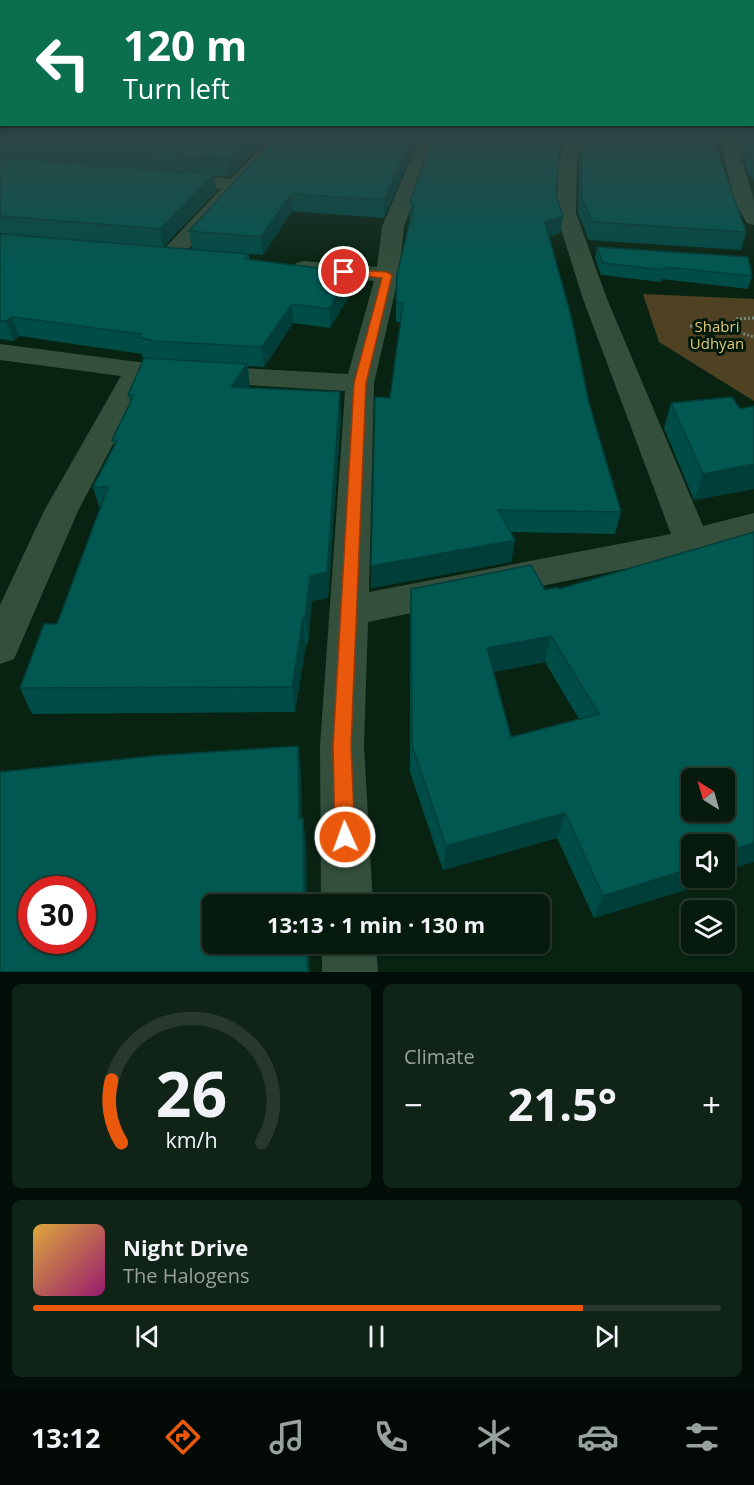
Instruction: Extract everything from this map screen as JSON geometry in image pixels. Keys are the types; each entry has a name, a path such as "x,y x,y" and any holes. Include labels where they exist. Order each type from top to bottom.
{"street":[{"path":"187,180 237,184"},
{"path":"171,256 240,180"},
{"path":"347,894 342,746 360,383 387,275 393,227 411,180"},
{"path":"567,180 566,213 589,249 692,542"},
{"path":"739,180 744,201 754,219"},
{"path":"148,254 193,258"},
{"path":"285,266 387,275"},
{"path":"0,352 138,370 360,383"},
{"path":"0,648 61,511 138,370"},
{"path":"349,610 692,542 754,525"},
{"path":"349,954 350,972"}],"path":[{"path":"734,329 732,325 736,320 754,318"},
{"path":"690,326 734,329 754,337"}],"green space":[{"name":"Shabri Udhyan","path":"643,294 754,299 754,401 659,342"}],"building":[{"path":"0,180 208,180 160,229 0,216"},
{"path":"236,180 392,180 384,200 291,194 261,237 189,231"},
{"path":"418,180 557,180 556,196 563,216 545,222 571,316 589,403 621,512 498,510 515,540 371,566 375,397 390,398 403,303 396,302 397,275 414,204 410,202"},
{"path":"581,180 728,180 746,232 592,222 581,196"},
{"path":"0,234 249,254 245,259 351,272 329,309 292,304 262,347 154,341 138,337 141,334 12,317 6,321 0,321"},
{"path":"597,247 748,257 752,276 603,263"},
{"path":"144,358 247,364 231,387 340,392 327,572 310,576 292,687 20,688 44,624 57,624 108,487 93,487 117,440 112,440 134,395 128,395"},
{"path":"732,397 740,409 754,406 754,464 703,474 671,403"},
{"path":"754,532 754,843 735,849 735,834 681,834 681,871 603,896 565,813 446,846 412,746 411,589 531,565 545,590 558,587 559,589","holes":["551,636 599,714 511,737 487,648"]},
{"path":"298,746 299,819 303,818 304,894 202,894 202,954 307,954 308,972 0,972 0,772 152,756"}],"route":[{"path":"344,272 387,275 360,383 342,746 345,837"}]}
